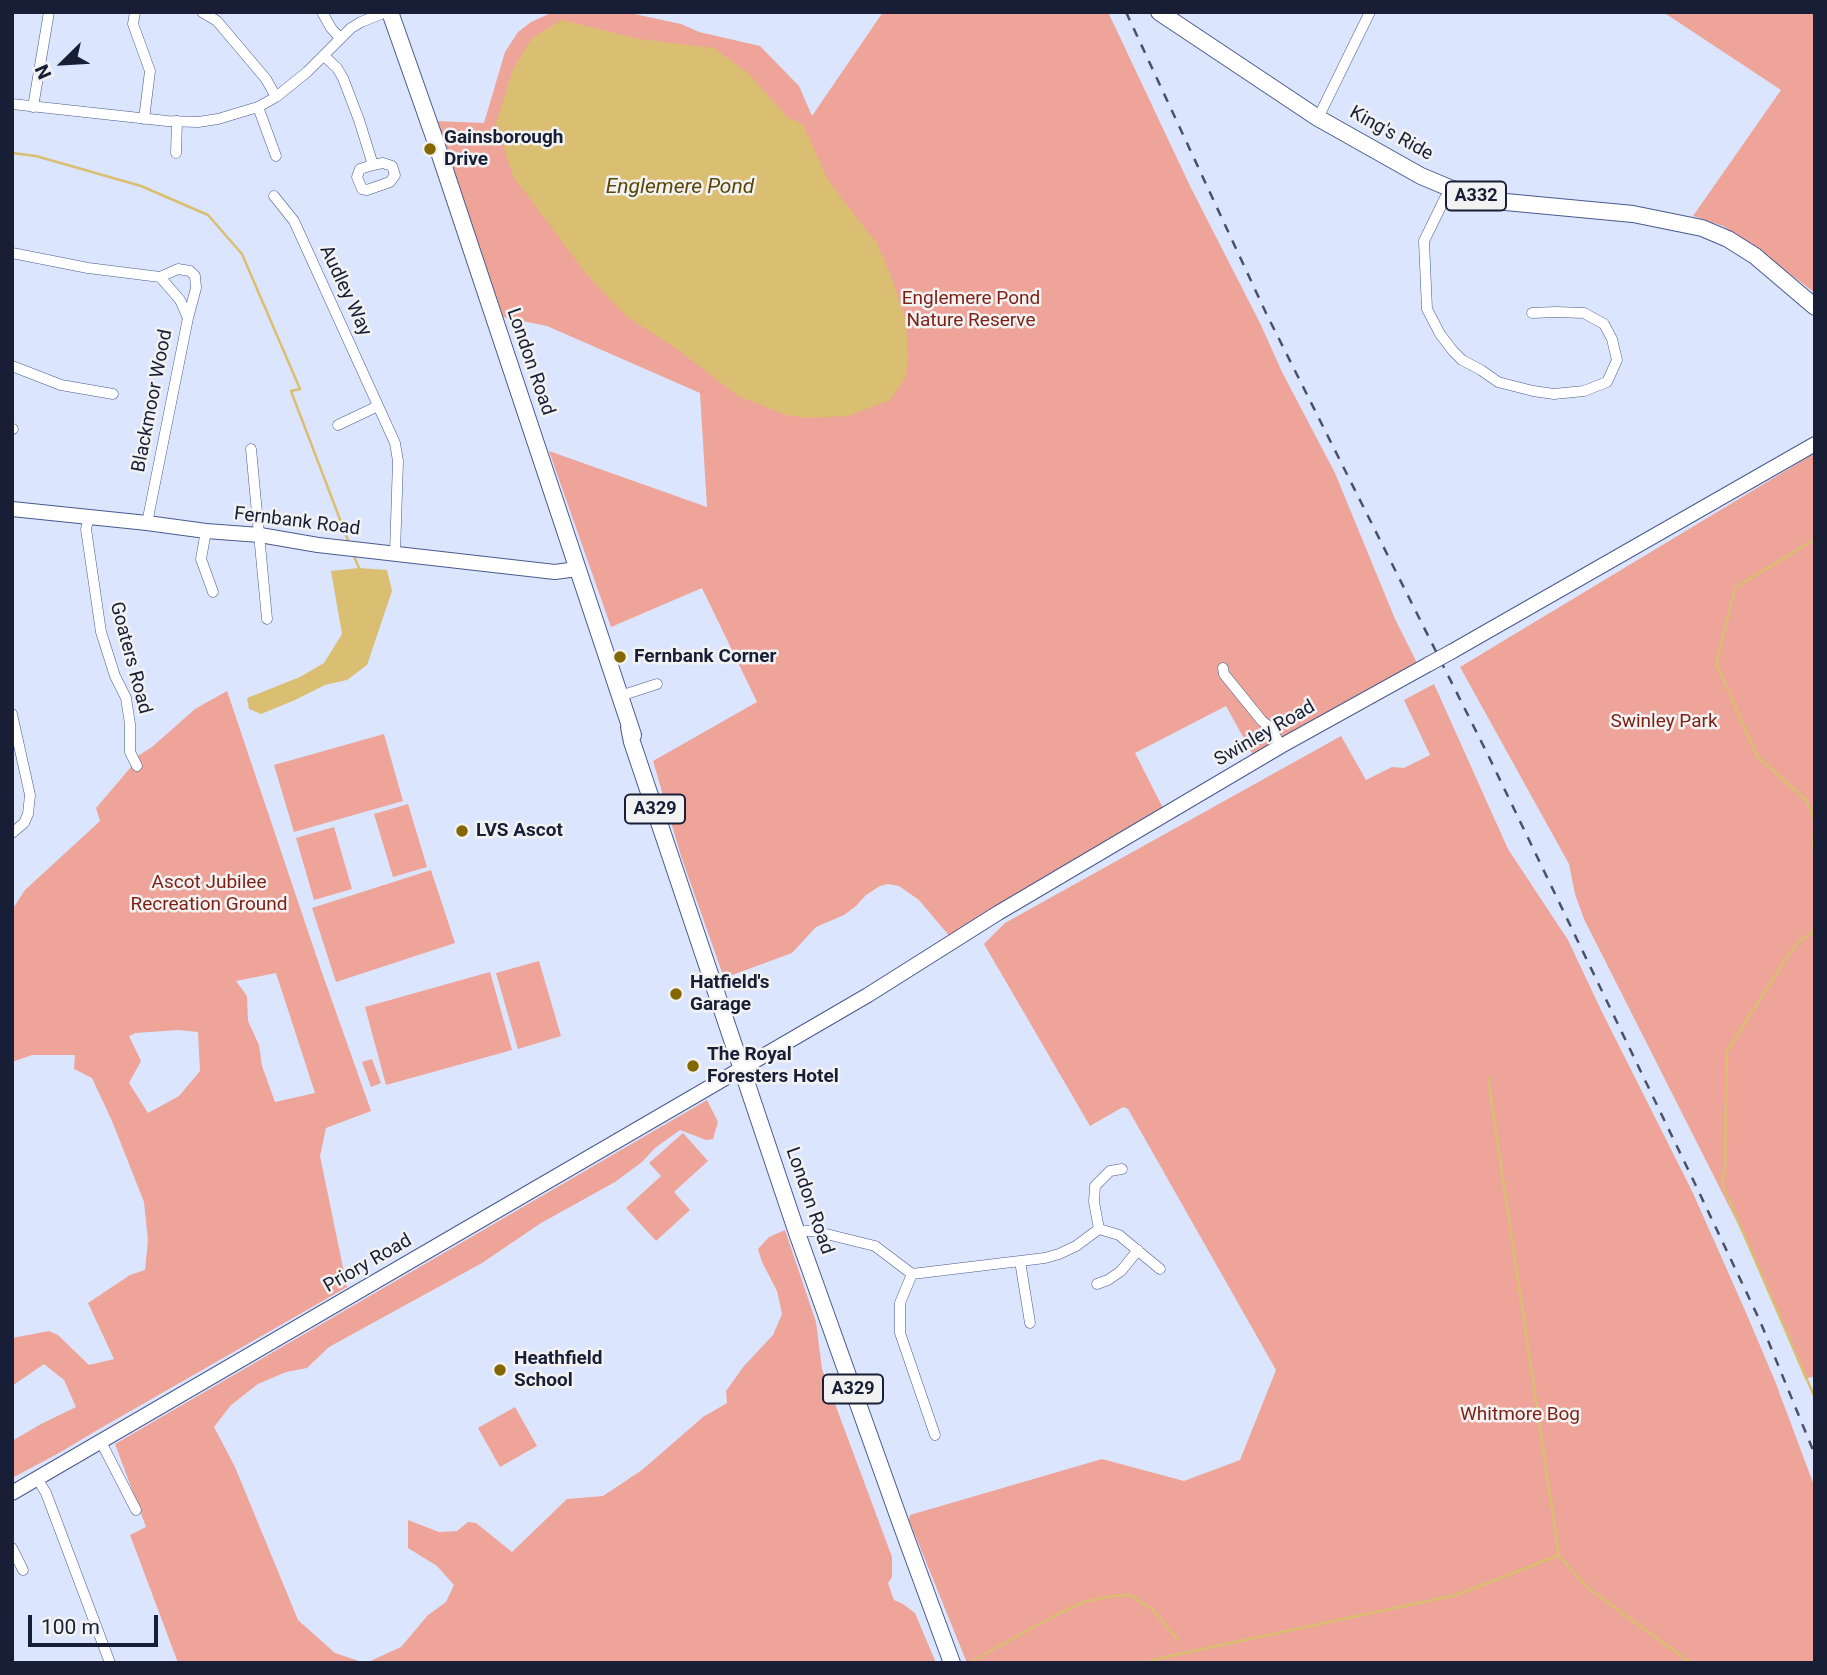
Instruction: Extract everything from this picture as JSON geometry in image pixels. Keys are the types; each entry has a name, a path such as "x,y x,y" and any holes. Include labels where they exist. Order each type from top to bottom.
{"main road":[{"name":"London Road","path":"388,12 438,149 797,1233 952,1663"},
{"name":"King's Ride","path":"1159,12 1318,118 1421,176 1452,189 1495,201 1633,214 1702,228 1728,239 1755,256 1815,307"},
{"name":"Swinley Road","path":"742,1068 1281,746 1815,444"},
{"name":"Fernbank Road","path":"12,509 555,572 577,569"},
{"name":"Priory Road","path":"12,1493 742,1068"}],"street":[{"path":"33,107 49,12"},
{"path":"135,12 133,24 150,71 144,119"},
{"path":"202,12 216,21 266,79 276,97"},
{"path":"322,12 340,38"},
{"path":"12,104 144,119 209,121 258,107 276,97 307,72 356,24 388,12"},
{"path":"1318,118 1370,12"},
{"path":"324,56 340,71 373,165"},
{"path":"258,107 276,156"},
{"path":"176,153 177,121"},
{"path":"1452,189 1424,241 1427,309 1440,334 1453,351 1498,382 1533,391 1554,394 1584,391 1607,382 1617,360 1612,339 1604,324 1584,313 1532,313"},
{"name":"Audley Way","path":"274,195 294,221 395,443 398,454 395,553"},
{"path":"12,253 88,268 160,277 178,270 190,271 194,276 196,288 188,318"},
{"name":"Blackmoor Wood","path":"147,523 188,318 180,300 160,277"},
{"path":"12,366 61,385 113,394"},
{"path":"338,425 378,406"},
{"path":"251,449 267,619"},
{"name":"Goaters Road","path":"89,516 86,529 101,632 115,676 126,698 131,724 130,751 137,766"},
{"path":"206,531 201,559 213,592"},
{"path":"1223,667 1224,674 1262,721 1270,727 1281,746"},
{"path":"620,696 657,684"},
{"path":"12,714 30,795 24,823 12,833"},
{"path":"1099,1229 1094,1202 1095,1186 1111,1171 1122,1169"},
{"path":"797,1233 814,1231 875,1246 912,1274 1045,1258 1076,1246 1099,1229"},
{"path":"1099,1229 1119,1235 1160,1269"},
{"path":"1097,1284 1121,1271 1138,1250"},
{"path":"1020,1261 1030,1323"},
{"path":"912,1274 900,1303 900,1332 935,1435"},
{"path":"101,1442 136,1510"},
{"path":"37,1478 46,1493 110,1663"},
{"path":"12,1548 23,1570"}],"green space":[{"name":"Englemere Pond Nature Reserve","path":"553,12 625,12 760,46 799,86 812,116 883,12 1108,12 1191,188 1335,473 1395,619 1417,663 1253,755 1226,706 1135,753 1163,808 1015,894 951,938 919,900 899,886 888,884 866,895 844,915 816,927 792,953 724,978 681,856 653,761 757,702 702,588 611,627 549,451 707,507 700,393 547,326 503,317 434,121 484,123 505,52 518,32 531,22"},
{"path":"1663,12 1815,12 1815,293 1723,226 1693,216 1781,90"},
{"name":"Swinley Park","path":"1815,453 1815,1376 1805,1379 1736,1220 1584,919 1575,894 1569,864 1460,667"},
{"name":"Whitmore Bog","path":"1434,684 1508,849 1568,940 1692,1191 1775,1381 1815,1488 1815,1663 967,1663 909,1520 910,1515 1102,1459 1184,1481 1240,1460 1276,1370 1128,1109 1123,1107 1090,1126 984,944 1005,923 1341,736 1366,780 1392,767 1404,768 1430,755 1404,700"},
{"name":"Ascot Jubilee Recreation Ground","path":"227,691 371,1111 326,1128 320,1156 347,1287 12,1478 12,1441 76,1407 64,1380 44,1364 12,1386 12,1338 49,1331 58,1335 89,1365 114,1359 88,1303 130,1275 145,1270 148,1240 144,1202 92,1078 74,1069 75,1055 32,1055 12,1062 12,910 25,890 100,821 96,808 131,767 133,759 152,747 195,709","holes":["276,973 315,1093 275,1102 262,1066 259,1045 248,1021 247,996 236,981","178,1030 198,1032 200,1071 179,1096 148,1113 129,1083 141,1061 129,1036 136,1033"]},
{"path":"384,734 403,801 294,832 274,765"},
{"path":"408,804 427,867 393,877 374,814"},
{"path":"334,827 352,889 314,900 296,838"},
{"path":"431,870 455,943 336,982 312,908"},
{"path":"539,961 561,1036 518,1049 496,973"},
{"path":"490,972 512,1050 386,1085 365,1007"},
{"path":"372,1059 381,1083 371,1087 362,1062"},
{"path":"707,1100 718,1122 713,1139 706,1140 680,1130 615,1182 541,1223 482,1263 329,1347 307,1368 286,1372 258,1384 231,1405 214,1427 235,1467 298,1620 335,1653 365,1663 178,1663 130,1535 146,1527 115,1444"},
{"path":"683,1133 708,1161 674,1192 690,1210 656,1241 626,1208 661,1176 649,1163"},
{"path":"785,1230 816,1322 822,1369 892,1557 892,1577 888,1583 891,1592 894,1600 915,1613 936,1663 366,1663 401,1647 428,1615 446,1602 454,1585 437,1566 408,1548 408,1520 439,1532 457,1531 468,1522 476,1523 512,1552 567,1499 603,1496 642,1470 703,1417 727,1403 726,1391 744,1366 773,1335 782,1314 777,1291 758,1249 769,1237"},
{"path":"515,1407 537,1446 500,1467 478,1428"}],"water":[{"name":"Englemere Pond","path":"562,20 639,39 714,48 749,74 787,117 803,125 828,180 876,241 906,321 906,377 890,400 848,416 808,418 786,415 738,396 677,349 626,316 587,275 513,176 496,123 513,69 533,37"},
{"path":"359,568 387,570 392,591 367,665 347,680 325,685 261,714 249,709 247,698 300,677 324,663 342,634 331,571"}],"waterway":[{"path":"12,153 36,156 141,186 208,215 242,254 300,389 291,391 349,543"},
{"path":"1815,539 1735,588 1716,663 1757,756 1806,800 1815,821"},
{"path":"354,556 359,568"},
{"path":"1815,827 1815,855"},
{"path":"1815,930 1789,954 1727,1051 1725,1168 1722,1184 1815,1398"},
{"path":"1488,1078 1559,1556 1588,1588 1691,1663"},
{"path":"1145,1663 1456,1595 1557,1556"},
{"path":"974,1660 1083,1602 1112,1596 1130,1595 1152,1609 1178,1640"}],"railway":[{"path":"1126,12 1266,313 1488,755 1698,1190 1760,1321 1815,1455"}],"place":[{"name":"Gainsborough Drive","path":"430,149"},
{"name":"Fernbank Corner","path":"620,657"},
{"name":"LVS Ascot","path":"462,831"},
{"name":"Hatfield's Garage","path":"676,994"},
{"name":"The Royal Foresters Hotel","path":"693,1066"},
{"name":"Heathfield School","path":"500,1370"}]}
